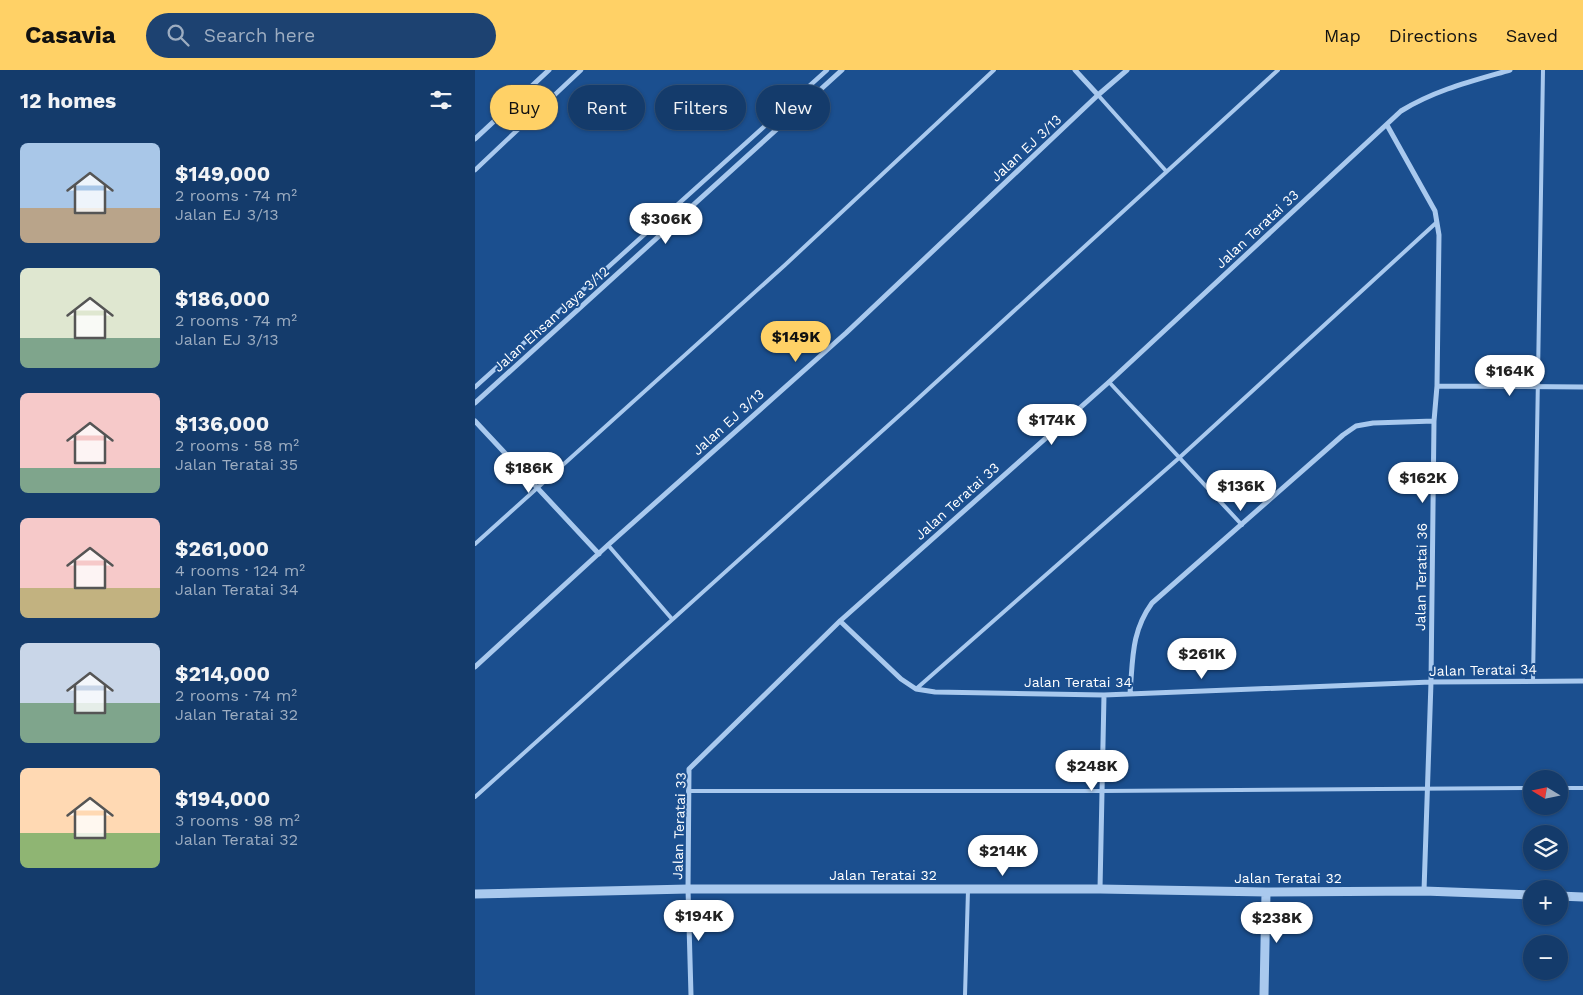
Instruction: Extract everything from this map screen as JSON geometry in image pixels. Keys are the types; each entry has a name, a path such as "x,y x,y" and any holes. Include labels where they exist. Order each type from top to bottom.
{"street":[{"path":"475,139 549,70"},
{"path":"475,170 581,70"},
{"path":"475,387 827,70"},
{"name":"Jalan Ehsan Jaya 3/12","path":"475,403 842,70"},
{"path":"1075,70 1098,95"},
{"name":"Jalan EJ 3/13","path":"475,667 845,333 1127,70"},
{"name":"Jalan Teratai 33","path":"691,995 687,889 689,769 840,621 1109,382 1401,111 1453,86 1510,70"},
{"name":"Jalan Teratai 36","path":"1387,125 1435,211 1439,235 1437,386 1434,421 1431,682 1425,891"},
{"path":"1437,386 1583,388"},
{"path":"1130,693 1135,643 1143,616 1152,603 1343,435 1356,426 1373,423 1434,421"},
{"path":"475,422 599,554"},
{"name":"Jalan Teratai 34","path":"840,621 901,679 916,688 935,692 1104,695 1431,682 1583,681"},
{"path":"1101,889 1104,695"},
{"name":"Jalan Teratai 32","path":"475,894 687,889 1101,889 1266,892 1425,891 1523,895"},
{"path":"1264,995 1266,892"},
{"path":"1568,896 1583,897"}],"lane":[{"path":"475,544 777,272 994,70"},
{"path":"475,797 903,412 1278,70"},
{"path":"1533,681 1543,70"},
{"path":"1098,95 1166,171"},
{"path":"916,688 1179,458 1437,222"},
{"path":"1109,382 1241,525"},
{"path":"608,546 672,619"},
{"path":"688,791 1102,791 1428,787 1523,788"},
{"path":"1568,788 1583,788"},
{"path":"965,995 968,889"}]}
